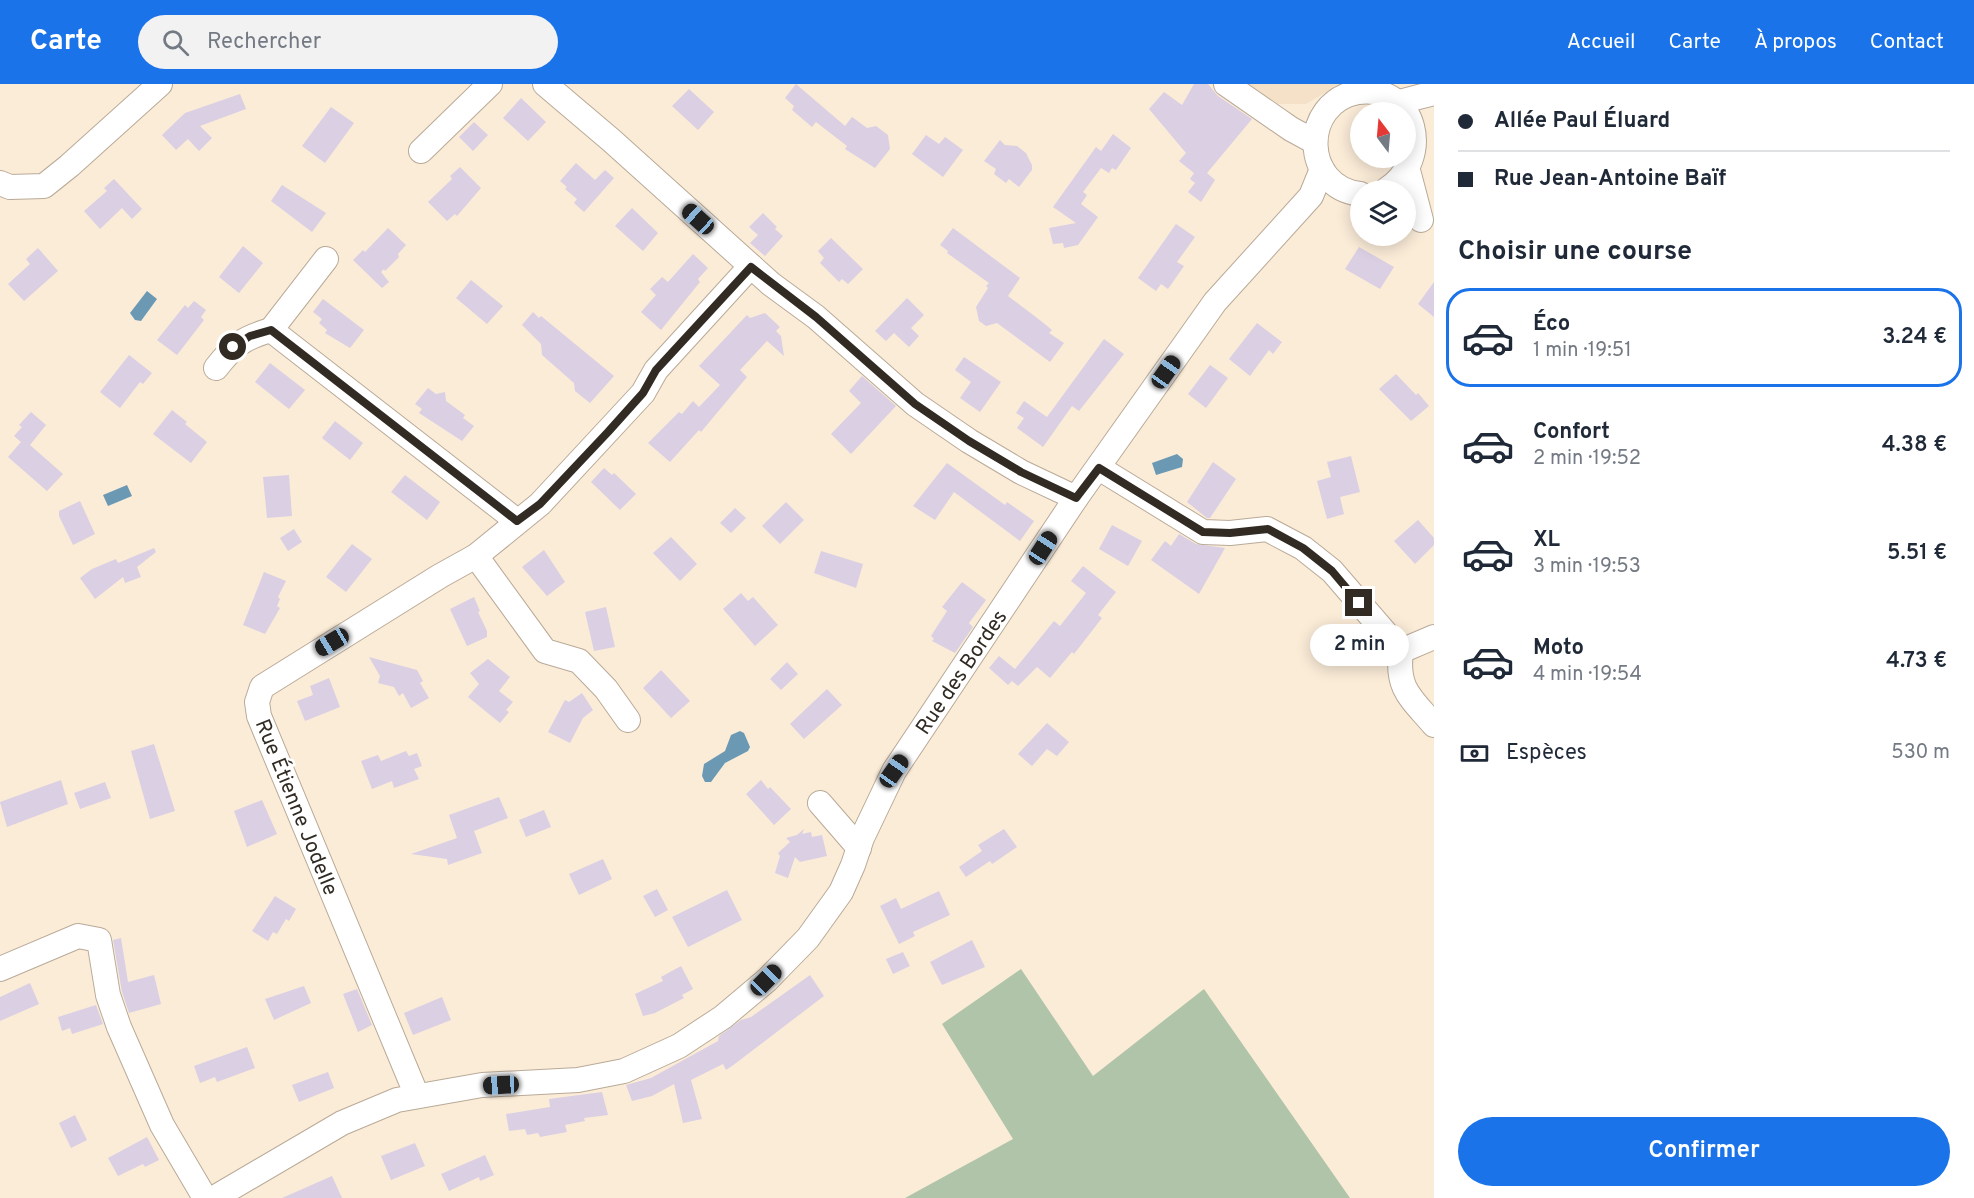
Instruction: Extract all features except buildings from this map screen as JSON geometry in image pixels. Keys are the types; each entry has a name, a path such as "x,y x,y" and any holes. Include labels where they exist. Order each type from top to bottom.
{"street":[{"path":"0,183 10,187 44,186 160,84"},
{"path":"421,151 490,84"},
{"path":"1226,84 1315,142"},
{"path":"553,86 751,267 816,317 915,404 969,441 1021,472 1076,498"},
{"path":"1350,191 1334,183 1322,169 1316,152 1318,125 1326,110 1347,94 1361,91 1381,93 1399,102 1434,93"},
{"path":"1252,102 1298,113 1326,110"},
{"path":"1419,137 1434,118"},
{"path":"1402,180 1409,174 1417,156 1419,137 1416,128"},
{"name":"Rue des Bordes","path":"214,1198 342,1123 382,1106 417,1096 482,1086 604,1076 624,1071 679,1046 723,1017 766,980 808,938 841,891 894,771 1076,498 1215,302 1311,196 1322,169"},
{"path":"1409,174 1420,222"},
{"name":"Rue des Bordes","path":"1277,232 1317,206 1350,195"},
{"path":"216,368 233,347 250,336 271,330 326,259"},
{"name":"Rue Étienne Jodelle","path":"417,1096 259,716 257,702 262,687 476,556 540,504 643,393 663,361 751,267"},
{"path":"271,330 517,521"},
{"path":"1099,468 1203,532 1230,533 1268,529 1303,548 1332,571 1401,651 1399,670 1405,691 1434,725"},
{"path":"476,556 545,651 579,661 606,689 628,720"},
{"path":"1401,651 1434,637"},
{"path":"820,803 859,848"},
{"path":"0,969 78,936 99,940 107,988 119,1027 162,1125 205,1198"}],"shaded area":[{"path":"1244,84 1340,84 1306,104 1267,104"}],"green space":[{"path":"1021,969 1093,1076 1204,989 1350,1198 905,1198 1013,1139 942,1024"}],"water":[{"path":"147,291 157,299 141,321 135,320 130,313"},
{"path":"1177,454 1183,459 1182,467 1156,475 1152,463"},
{"path":"127,485 132,496 108,506 103,495"},
{"path":"740,731 744,733 750,747 748,751 725,763 711,782 705,782 702,776 704,764 725,751 731,735"}],"route":[{"path":"233,347 250,336 271,330 517,521 540,504 608,432 643,393 656,370 677,345 751,267 816,317 915,404 969,441 1021,472 1076,498 1099,468 1203,532 1230,533 1268,529 1303,548 1332,571 1359,603"}]}
